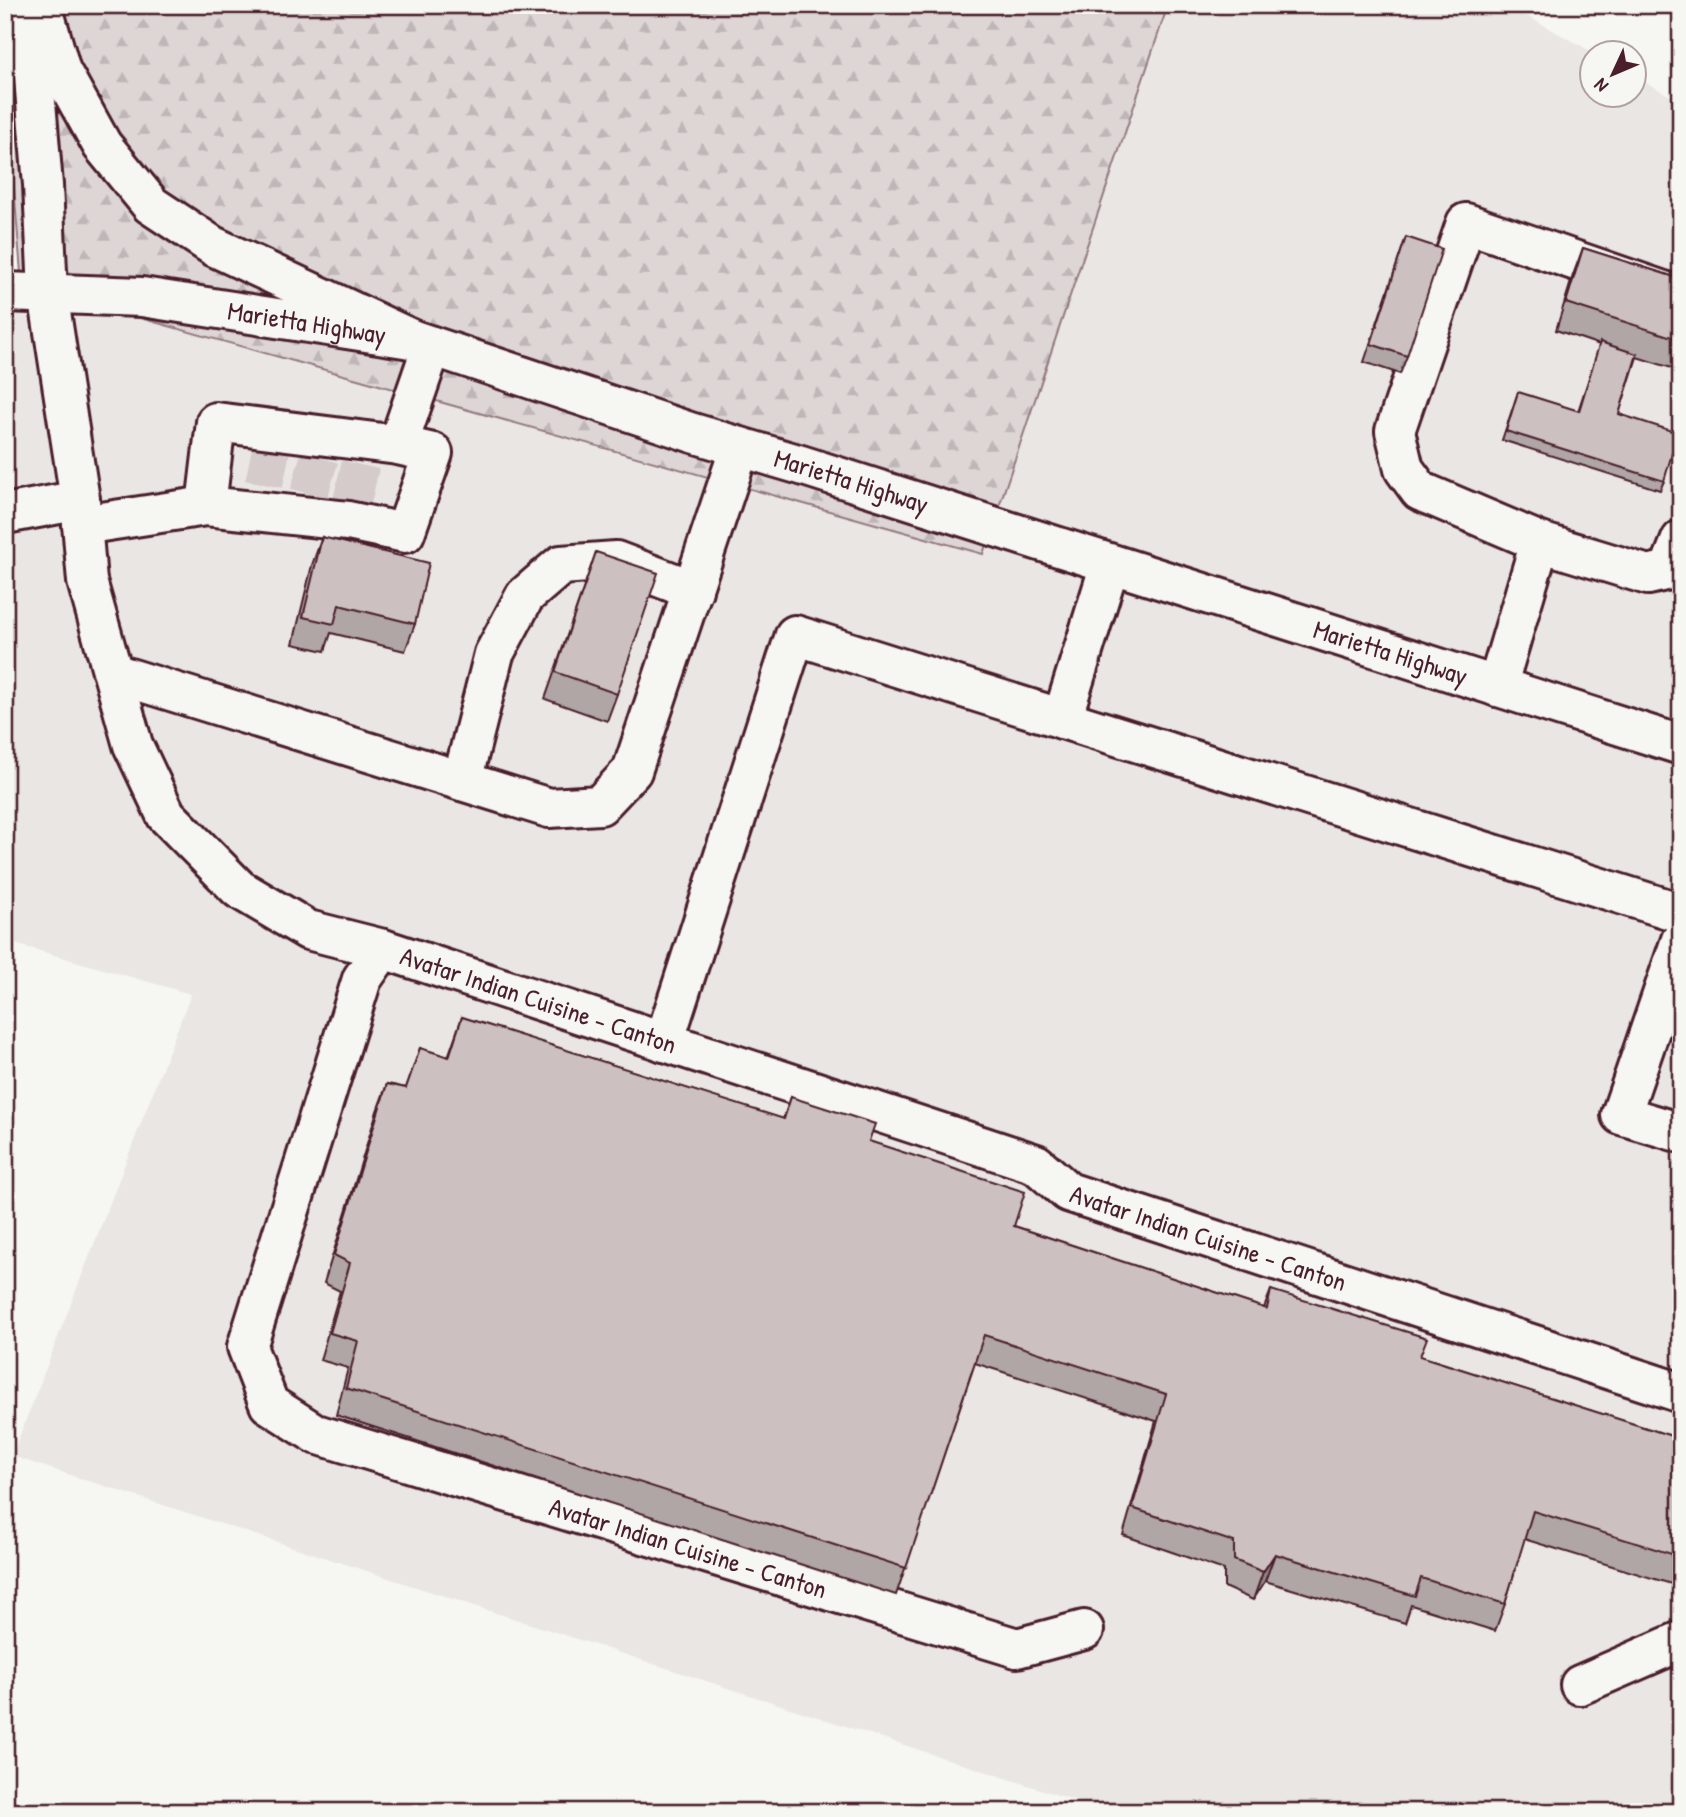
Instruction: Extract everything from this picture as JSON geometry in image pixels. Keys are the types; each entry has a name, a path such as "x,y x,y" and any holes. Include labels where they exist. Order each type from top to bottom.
{"main road":[{"path":"27,5 43,185 48,293 81,512 87,581 133,745 166,815 239,889 308,930 383,949"},
{"path":"42,5 61,71 102,145 151,205 212,246 421,343 375,450"},
{"path":"1681,297 1466,223 1395,432 1404,469 1420,491 1540,542 1648,575 1670,570 1681,540"},
{"name":"Marietta Highway","path":"5,292 142,297 421,343 740,447 1681,745"},
{"path":"5,514 206,506 262,498 350,511 405,533 433,453 322,446 216,422 206,506"},
{"path":"113,673 549,808 600,805 632,771 740,447"},
{"path":"1497,687 1540,542"},
{"path":"462,781 494,654 525,596 561,565 616,561 693,590"},
{"path":"1062,719 1110,564"},
{"path":"664,1042 794,635 1681,913"},
{"path":"1681,940 1621,1115 1681,1133"},
{"name":"Avatar Indian Cuisine - Canton","path":"1084,1630 1017,1648 316,1434 269,1404 247,1347 362,979 383,949 1036,1164 1068,1192 1681,1393"},
{"path":"1580,1685 1681,1641"}],"shaded area":[{"path":"1168,5 1507,5 1578,44 1578,108 1648,108 1648,84 1681,102 1681,1812 1111,1812 12,1456 191,994 5,941 5,286 22,285 983,554"}],"green space":[{"path":"5,5 1168,5 983,554 22,285 5,78"}],"building":[{"path":"1406,237 1442,249 1407,356 1371,344"},
{"path":"1583,248 1681,279 1681,340 1566,303"},
{"path":"1600,342 1637,354 1619,414 1678,433 1664,481 1506,431 1518,392 1579,411"},
{"path":"322,537 429,563 415,624 339,605 334,624 303,617"},
{"path":"596,552 658,573 617,694 555,672"},
{"path":"462,1017 784,1119 791,1097 875,1124 869,1141 1025,1192 1014,1226 1267,1309 1271,1290 1427,1338 1420,1356 1681,1439 1681,1557 1533,1511 1505,1604 1421,1578 1415,1596 1275,1554 1263,1572 1234,1560 1234,1542 1132,1508 1166,1394 984,1335 906,1568 346,1388 358,1341 330,1333 350,1263 334,1255 387,1084 406,1088 420,1048 449,1057"}],"tunnel":[{"path":"264,484 272,445"},
{"path":"309,494 320,456"},
{"path":"352,502 361,462"}]}
